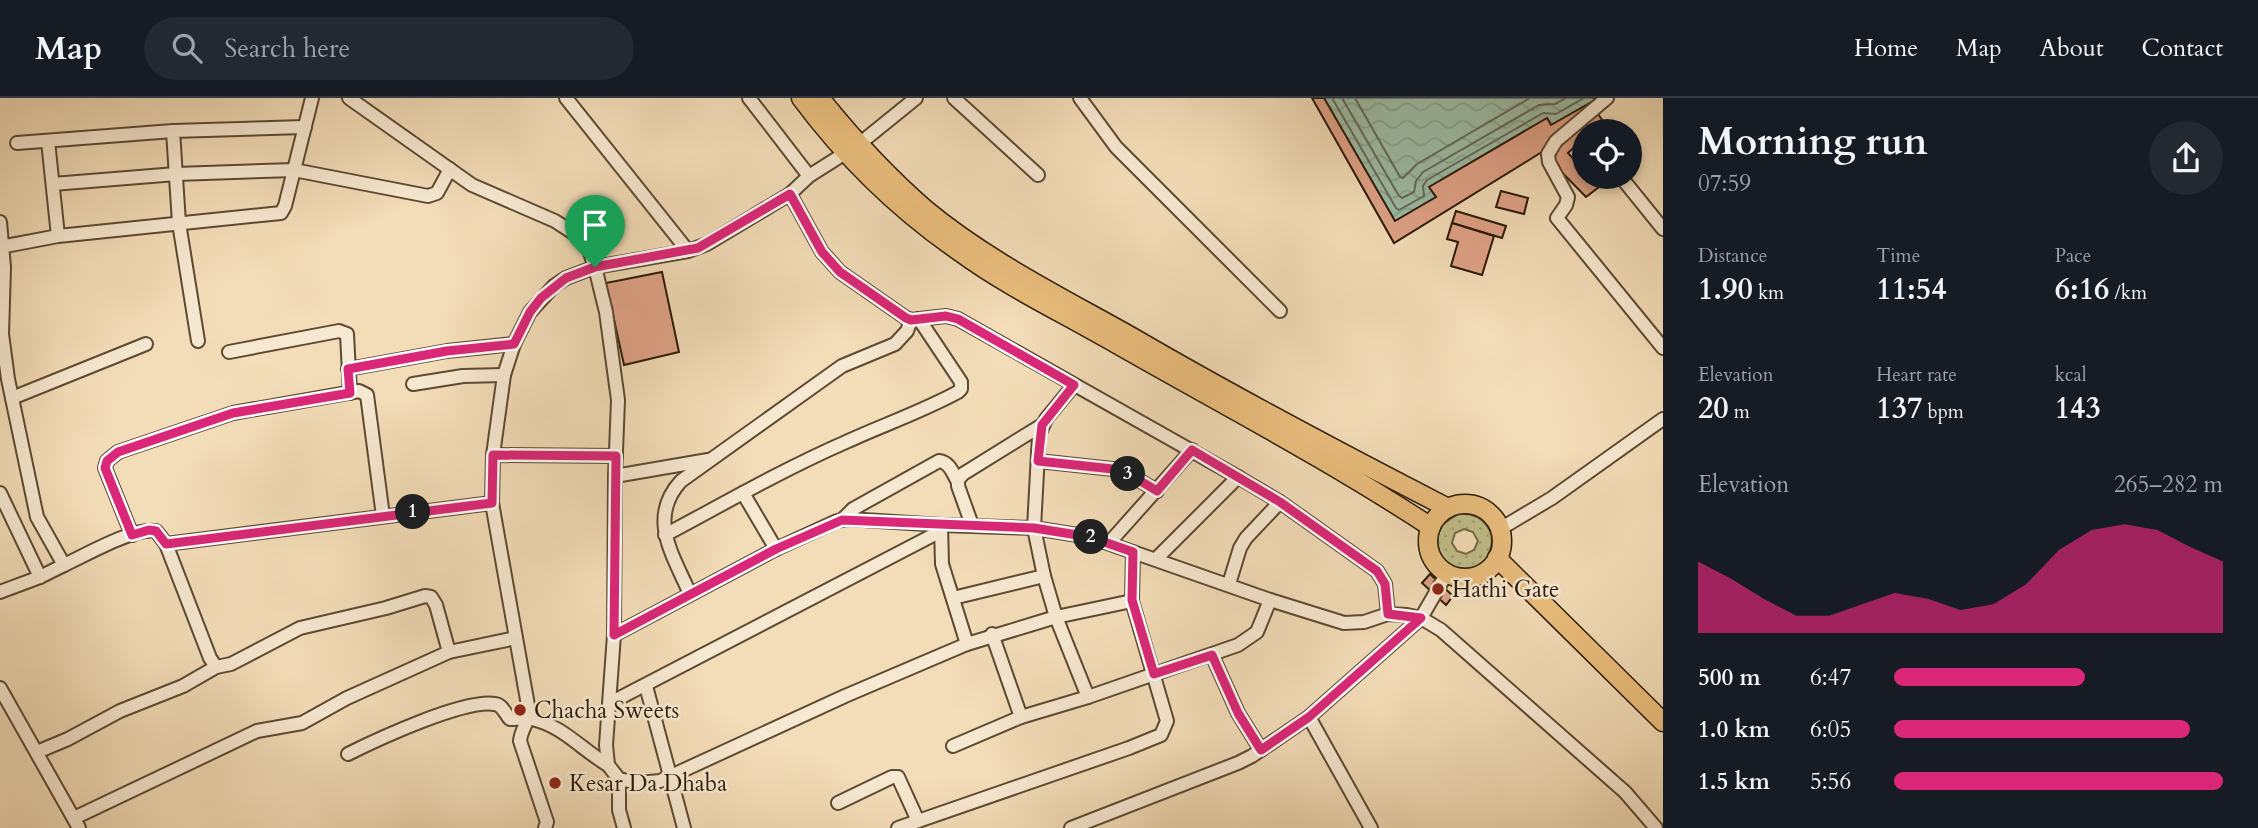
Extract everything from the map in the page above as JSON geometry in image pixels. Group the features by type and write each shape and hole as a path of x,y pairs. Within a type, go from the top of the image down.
{"highway":[{"path":"801,98 906,211 961,254 1171,376 1334,466 1431,527"},
{"path":"820,98 851,149 926,209 1014,268 1178,363 1448,508"},
{"path":"1460,504 1484,509 1494,518 1500,529 1502,539 1497,558 1491,566 1475,576 1466,578 1447,573 1432,558 1429,548 1431,527 1438,516 1448,508 1460,504"},
{"path":"1497,558 1663,722"}],"street":[{"path":"1,247 58,236 281,213 312,98"},
{"path":"349,98 485,192 555,221 583,242 595,267 617,380 614,635 606,746 608,765"},
{"path":"566,98 688,251"},
{"path":"749,98 809,177"},
{"path":"545,828 547,822 520,741 529,712 492,503 493,455 504,375 514,344 530,312 541,298 566,278 595,267 688,251 707,244 790,194 916,98"},
{"path":"954,98 1038,175"},
{"path":"1080,98 1116,147 1280,311"},
{"path":"1606,98 1556,141 1548,154 1549,162 1568,197 1557,218 1663,348"},
{"path":"17,143 173,131 305,127"},
{"path":"173,131 180,223 198,341"},
{"path":"48,141 58,236"},
{"path":"52,184 176,174 294,170 428,196 437,193 450,169"},
{"path":"1631,189 1663,229"},
{"path":"790,194 822,252 831,263 898,313 915,319 946,316 958,319 1280,502 1377,571 1385,584 1388,614"},
{"path":"0,222 2,334 12,398 37,517 64,565"},
{"path":"690,594 665,535 666,506 671,491 681,481 842,366 895,344 915,319"},
{"path":"665,535 809,459 929,408 958,392 961,382 915,319"},
{"path":"229,352 339,331 346,334 350,393"},
{"path":"12,398 146,344"},
{"path":"348,369 447,351 514,344"},
{"path":"413,384 463,376 504,375"},
{"path":"958,482 963,474 1042,425 1074,385"},
{"path":"132,535 105,468 107,461 118,452 233,413 359,391 367,395 383,516"},
{"path":"1500,529 1552,498 1663,419"},
{"path":"1042,425 1034,528 1056,617 1088,697"},
{"path":"1109,543 1192,450"},
{"path":"493,455 616,456"},
{"path":"615,476 712,459"},
{"path":"614,635 776,549 842,520 853,509 939,461 949,466 958,482 972,525"},
{"path":"1038,461 1113,469 1129,474 1157,491"},
{"path":"1156,559 1238,477"},
{"path":"0,493 40,577"},
{"path":"743,493 776,549"},
{"path":"1229,584 1240,548 1246,538 1280,502"},
{"path":"166,544 492,503"},
{"path":"842,520 941,528 972,525 1034,528 1090,537 1344,623 1364,622 1388,614 1421,618 1441,630 1625,792 1656,828"},
{"path":"610,703 941,528"},
{"path":"941,528 942,564 968,644"},
{"path":"0,592 132,535 149,530 156,531 166,544 209,658 216,667"},
{"path":"898,828 1129,748 1161,734 1167,721 1132,600 1133,552"},
{"path":"1071,828 1238,763 1261,750 1309,717 1421,618 1447,573"},
{"path":"953,598 1044,576"},
{"path":"37,752 120,711 183,686 216,667 231,664 300,628 425,596 431,597 436,606 449,652"},
{"path":"619,779 647,783 670,777 845,696 992,634 1132,600"},
{"path":"953,746 1021,717 1212,655 1252,637 1263,621 1270,600"},
{"path":"992,634 1021,717"},
{"path":"0,688 77,823 257,731 302,723 347,698 449,652 516,638"},
{"path":"1212,655 1238,713 1261,750"},
{"path":"646,686 684,828"},
{"path":"348,754 381,737 464,707 499,705 510,719 529,719 556,727 608,765 619,779 619,810 624,828"},
{"path":"1309,717 1371,828"},
{"path":"838,803 898,777 918,821"}],"shaded area":[{"path":"1458,514 1471,515 1481,520 1492,538 1486,559 1467,569 1446,561 1439,552 1438,540 1442,525","holes":["1464,529 1473,532 1478,541 1474,550 1466,554 1457,551 1452,543 1455,533"]}],"water":[{"path":"1324,98 1595,100 1551,125 1547,118 1430,187 1436,197 1395,221"}],"building":[{"path":"1312,98 1324,98 1395,221 1436,197 1429,187 1547,118 1551,125 1595,100 1594,98 1607,98 1610,104 1598,114 1602,119 1572,119 1572,149 1568,153 1572,157 1572,183 1542,152 1394,243"},
{"path":"1578,189 1596,189 1586,197"},
{"path":"1501,191 1528,198 1524,214 1496,207"},
{"path":"1456,211 1506,226 1502,238 1452,223"},
{"path":"1452,223 1494,236 1482,275 1451,266 1458,242 1447,239"},
{"path":"662,272 679,352 624,365 606,283"},
{"name":"Hathi Gate","path":"1430,574 1453,596 1446,605 1422,583"}],"place":[{"name":"Hathi Gate","path":"1438,589"},
{"name":"Chacha Sweets","path":"520,710"},
{"name":"Kesar Da Dhaba","path":"555,783"}],"route":[{"path":"790,194 822,252 831,263 898,313 911,320 946,316 958,319 1074,385 1042,425 1038,461 1113,469 1129,474 1157,491 1192,450 1280,502 1377,571 1385,584 1388,614 1421,618 1309,717 1261,750 1238,713 1212,655 1154,674 1132,600 1133,552 1090,537 1034,528 848,519 837,521 776,549 614,635 616,456 493,455 492,503 166,544 156,531 149,530 132,535 105,468 107,461 118,452 233,413 350,393 348,369 447,351 514,344 530,312 541,298 566,278 595,267 698,248 790,194"}]}
